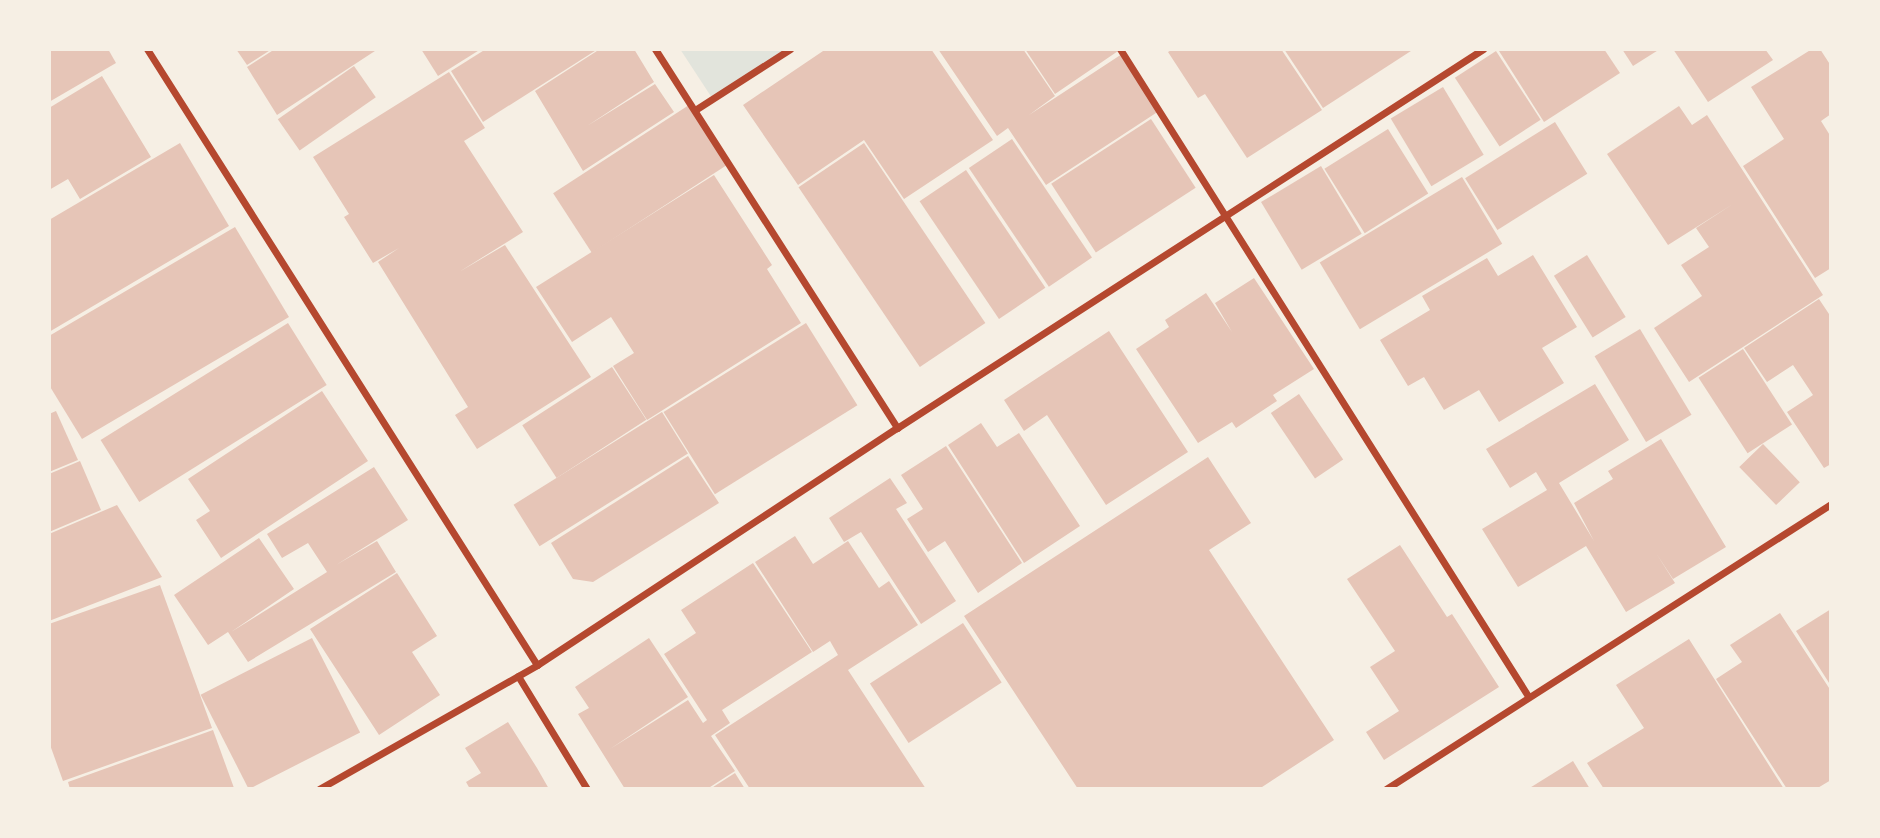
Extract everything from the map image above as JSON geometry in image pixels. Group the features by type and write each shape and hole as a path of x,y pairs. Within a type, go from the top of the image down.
{"street":[{"path":"147,49 537,665"},
{"path":"655,49 897,428"},
{"path":"695,110 790,49"},
{"path":"1121,49 1528,696"},
{"path":"319,789 537,665 897,428 1483,49"},
{"path":"1386,789 1831,504"},
{"path":"518,676 587,789"}],"shaded area":[{"path":"680,49 792,49 714,101"}],"building":[{"path":"49,49 108,49 116,63 49,102"},
{"path":"236,49 272,49 247,65"},
{"path":"275,49 378,49 277,115 247,67"},
{"path":"421,49 481,49 438,76"},
{"path":"486,49 598,49 483,122 451,71"},
{"path":"600,49 634,49 654,82 587,126 655,84 674,112 583,171 535,91"},
{"path":"826,49 931,49 993,140 904,199 864,140 798,185 743,105"},
{"path":"938,49 1023,49 1055,96 1029,115 1122,54 1159,111 1046,185 1008,128 997,136"},
{"path":"1025,49 1121,49 1055,94"},
{"path":"1173,49 1281,49 1322,110 1247,158 1205,94 1198,98 1168,52"},
{"path":"1284,49 1414,49 1323,108"},
{"path":"1604,49 1620,73 1544,122 1499,51"},
{"path":"1622,49 1660,49 1633,66"},
{"path":"1673,49 1765,49 1773,60 1708,102"},
{"path":"1812,49 1820,49 1831,66 1831,114 1821,121 1831,137 1831,268 1815,278 1743,166 1784,139 1751,87"},
{"path":"1496,51 1541,120 1500,146 1455,78"},
{"path":"354,66 376,97 300,150 278,119"},
{"path":"449,72 485,128 464,141 523,232 459,272 505,245 591,377 477,449 455,415 468,407 378,262 399,248 373,263 344,217 349,214 313,157"},
{"path":"102,76 151,157 80,199 68,179 49,190 49,108"},
{"path":"1443,87 1484,155 1431,186 1391,118"},
{"path":"689,105 728,165 592,253 553,193"},
{"path":"1679,106 1692,125 1707,115 1823,295 1689,382 1654,328 1702,296 1681,265 1709,247 1696,228 1733,204 1668,245 1607,154"},
{"path":"1151,119 1196,188 1096,253 1051,184"},
{"path":"1555,122 1587,174 1497,230 1465,178"},
{"path":"1388,129 1428,193 1365,233 1324,169"},
{"path":"1012,139 1092,258 1049,287 969,168"},
{"path":"180,143 229,226 49,332 49,220"},
{"path":"864,143 985,323 920,367 799,187"},
{"path":"1321,166 1362,234 1302,270 1261,202"},
{"path":"966,170 1045,288 999,319 920,201"},
{"path":"714,175 772,265 767,269 801,323 647,420 613,366 634,353 611,317 572,342 536,287"},
{"path":"1462,177 1502,244 1360,329 1320,262"},
{"path":"235,227 289,317 82,439 49,385 49,336"},
{"path":"1533,255 1577,327 1542,348 1564,383 1499,422 1479,390 1444,410 1424,377 1408,386 1380,340 1430,310 1422,296 1487,258 1498,276"},
{"path":"1587,255 1626,317 1593,338 1554,276"},
{"path":"1254,278 1314,369 1273,395 1277,401 1236,428 1232,422 1198,443 1136,349 1169,327 1165,320 1206,293 1232,332 1215,303"},
{"path":"1819,299 1831,317 1831,464 1824,468 1787,412 1813,395 1793,365 1767,382 1744,348"},
{"path":"288,323 327,385 139,502 101,440"},
{"path":"806,323 857,405 715,494 664,412"},
{"path":"1640,329 1692,415 1646,442 1595,356"},
{"path":"1109,331 1188,452 1106,505 1047,415 1024,431 1004,400"},
{"path":"1743,349 1792,424 1748,453 1699,378"},
{"path":"612,367 646,420 557,478 522,425"},
{"path":"1595,384 1629,440 1559,483 1594,541 1574,503 1613,479 1608,471 1661,439 1726,547 1673,579 1656,553 1675,583 1626,612 1586,546 1518,587 1482,529 1547,490 1536,472 1510,488 1486,449"},
{"path":"322,391 368,461 221,558 196,520 210,511 188,479"},
{"path":"1299,394 1343,459 1315,479 1271,413"},
{"path":"56,411 78,460 49,472 49,414"},
{"path":"662,412 688,454 540,546 514,505"},
{"path":"981,423 997,447 1019,433 1080,526 1024,563 948,445"},
{"path":"1763,444 1800,482 1776,505 1739,467"},
{"path":"946,446 1022,563 978,593 945,541 928,552 907,519 923,509 901,475"},
{"path":"688,456 719,503 593,582 573,579 551,543"},
{"path":"1208,457 1251,523 1209,550 1334,740 1259,789 1078,789 964,616"},
{"path":"80,461 101,510 49,532 49,474"},
{"path":"374,467 408,520 336,565 377,541 396,572 248,662 228,632 208,645 174,595 259,538 294,589 231,632 327,572 308,543 282,558 267,534"},
{"path":"890,478 907,503 896,509 956,601 921,624 861,532 844,542 829,518"},
{"path":"117,505 162,577 49,621 49,534"},
{"path":"795,536 813,564 848,541 879,588 889,581 918,625 848,670 926,789 750,789 715,735 838,655 830,641 813,652 755,562"},
{"path":"1400,545 1447,617 1452,614 1499,687 1384,760 1366,732 1399,711 1370,667 1395,651 1347,579"},
{"path":"753,563 812,652 722,710 730,723 711,736 735,771 707,789 625,789 578,714 589,708 575,687 649,638 688,697 610,749 688,700 703,723 707,720 664,654 696,633 681,610"},
{"path":"397,573 437,636 412,652 440,695 379,735 310,629"},
{"path":"160,585 212,728 63,781 49,742 49,624"},
{"path":"1831,609 1831,686 1796,631"},
{"path":"1780,613 1831,691 1831,780 1816,789 1787,789 1716,679 1742,662 1730,645"},
{"path":"963,623 1002,683 909,743 870,683"},
{"path":"312,638 360,732 249,789 201,695"},
{"path":"1689,639 1784,789 1604,789 1587,763 1644,728 1616,685"},
{"path":"508,722 549,789 470,789 466,782 481,773 465,748"},
{"path":"213,730 234,788 70,789 68,782"},
{"path":"1573,761 1590,789 1528,789"},
{"path":"735,773 745,789 710,789"}]}
